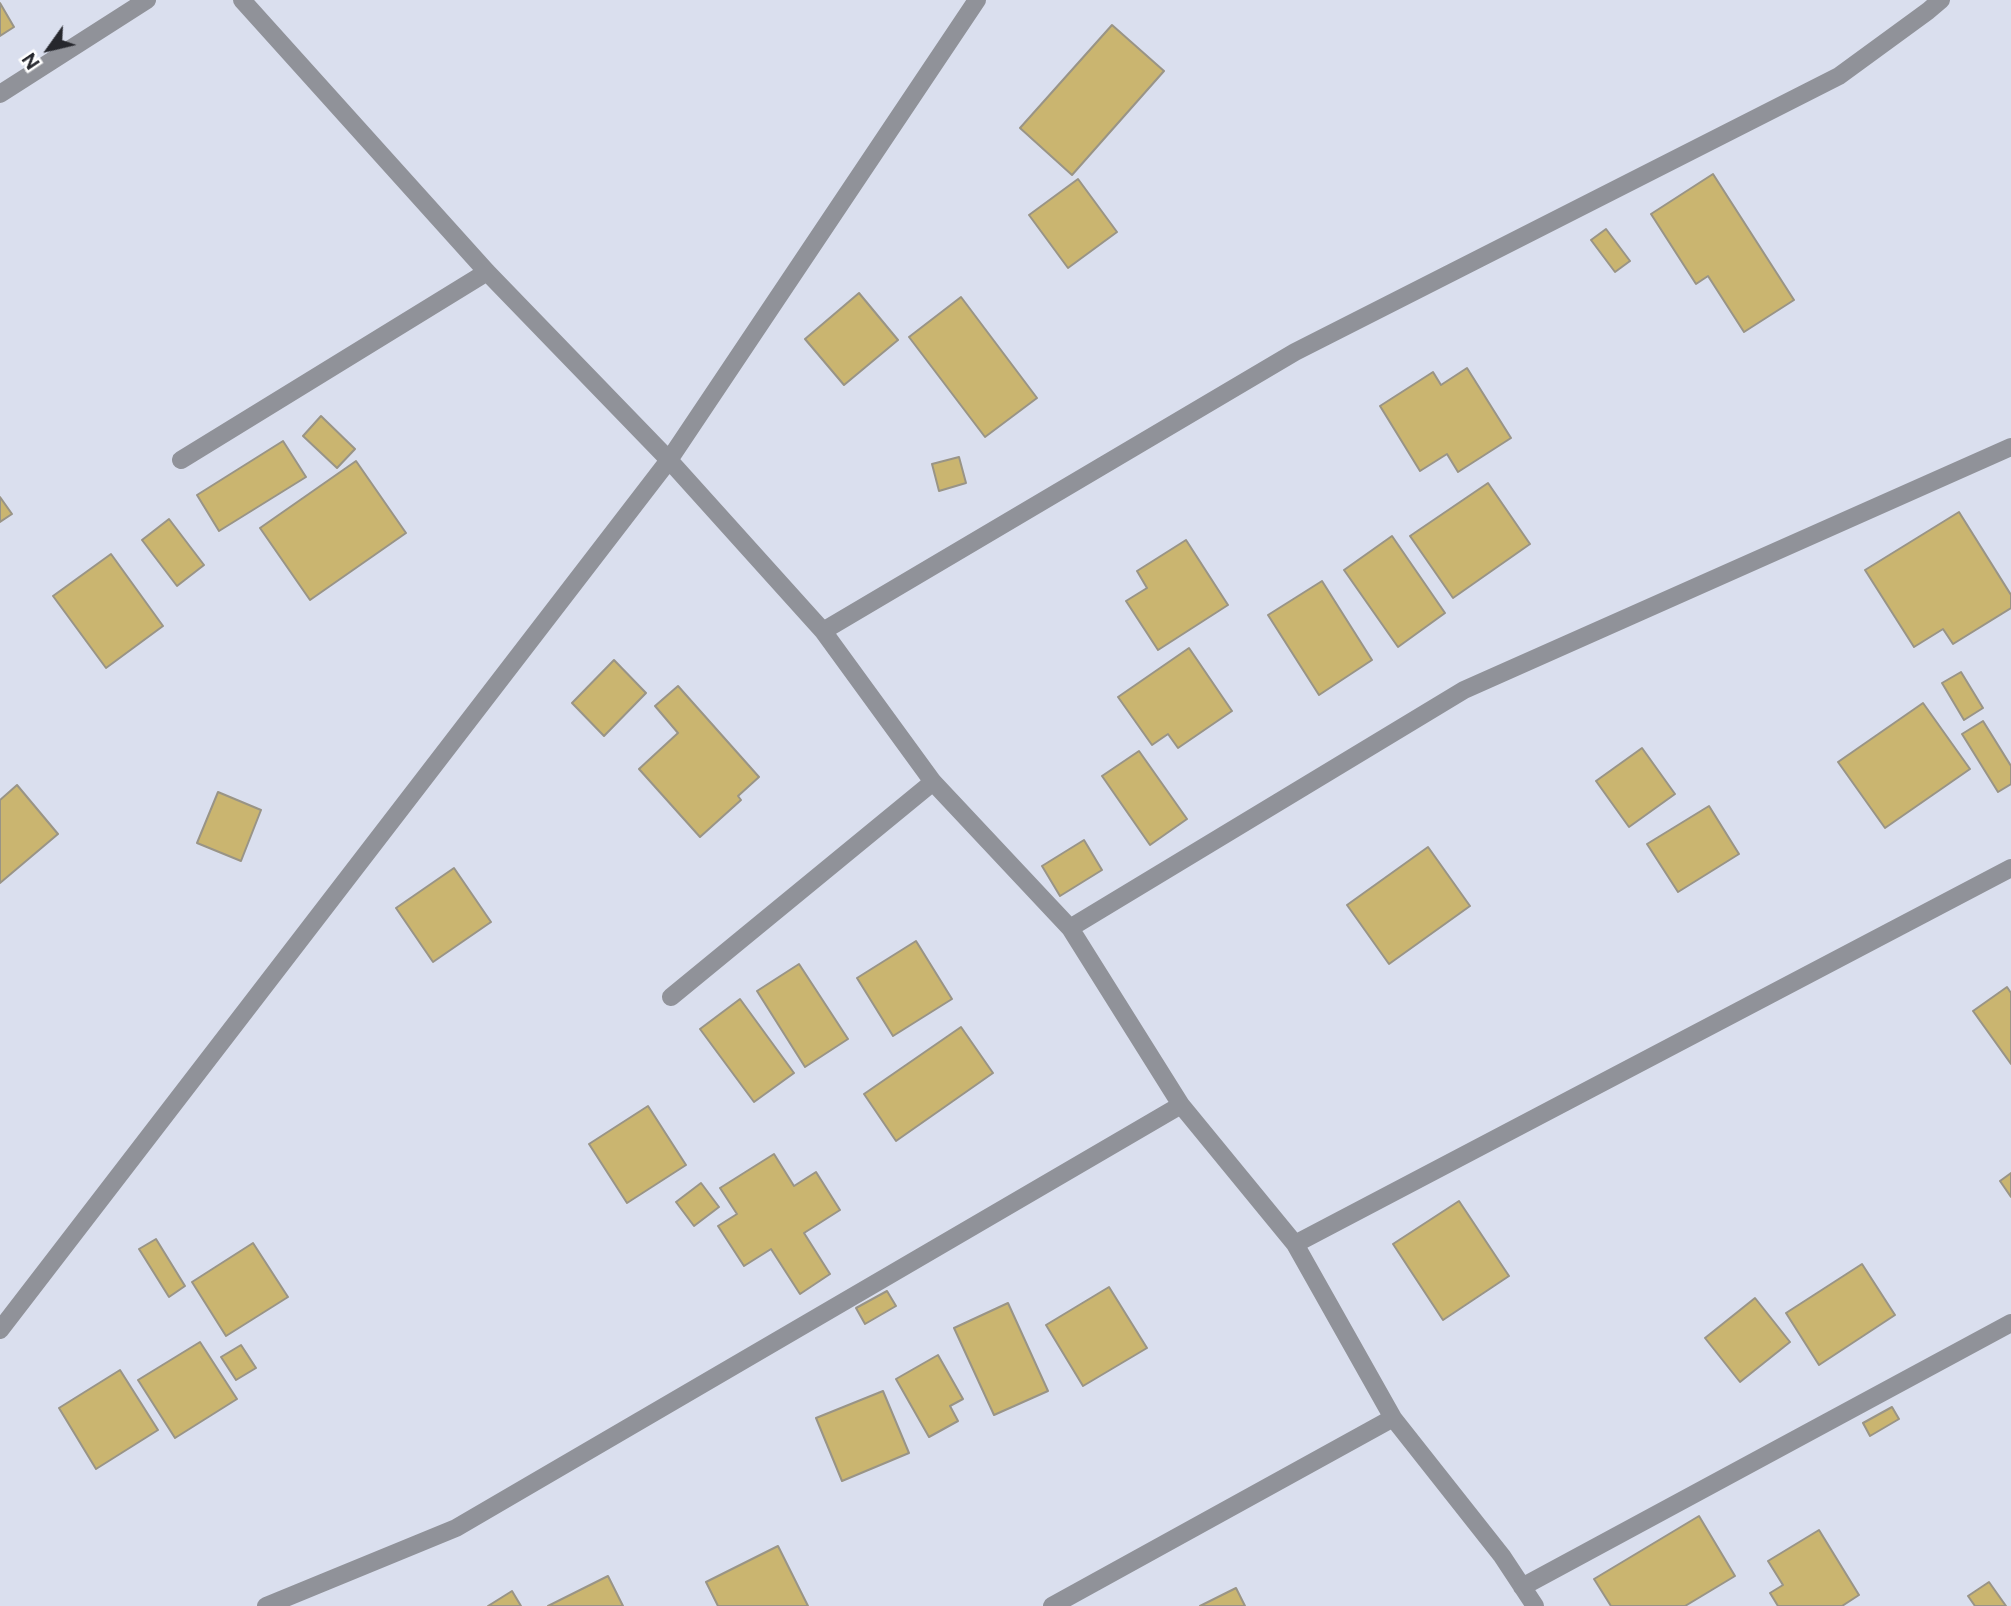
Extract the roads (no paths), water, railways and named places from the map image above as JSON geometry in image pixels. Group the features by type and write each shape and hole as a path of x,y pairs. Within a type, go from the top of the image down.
{"street":[{"path":"0,94 148,0"},
{"path":"242,0 487,272 669,460 823,631 933,782 1070,928 1181,1105 1295,1244 1392,1418 1502,1556 1535,1606"},
{"path":"0,1330 669,460 977,0"},
{"path":"823,631 1295,352 1839,76 1941,0"},
{"path":"181,460 487,272"},
{"path":"1070,928 1464,690 2011,447"},
{"path":"671,997 933,782"},
{"path":"1295,1244 2011,868"},
{"path":"266,1606 456,1528 1181,1105"},
{"path":"1522,1587 2011,1323"},
{"path":"1052,1606 1392,1418"}]}
